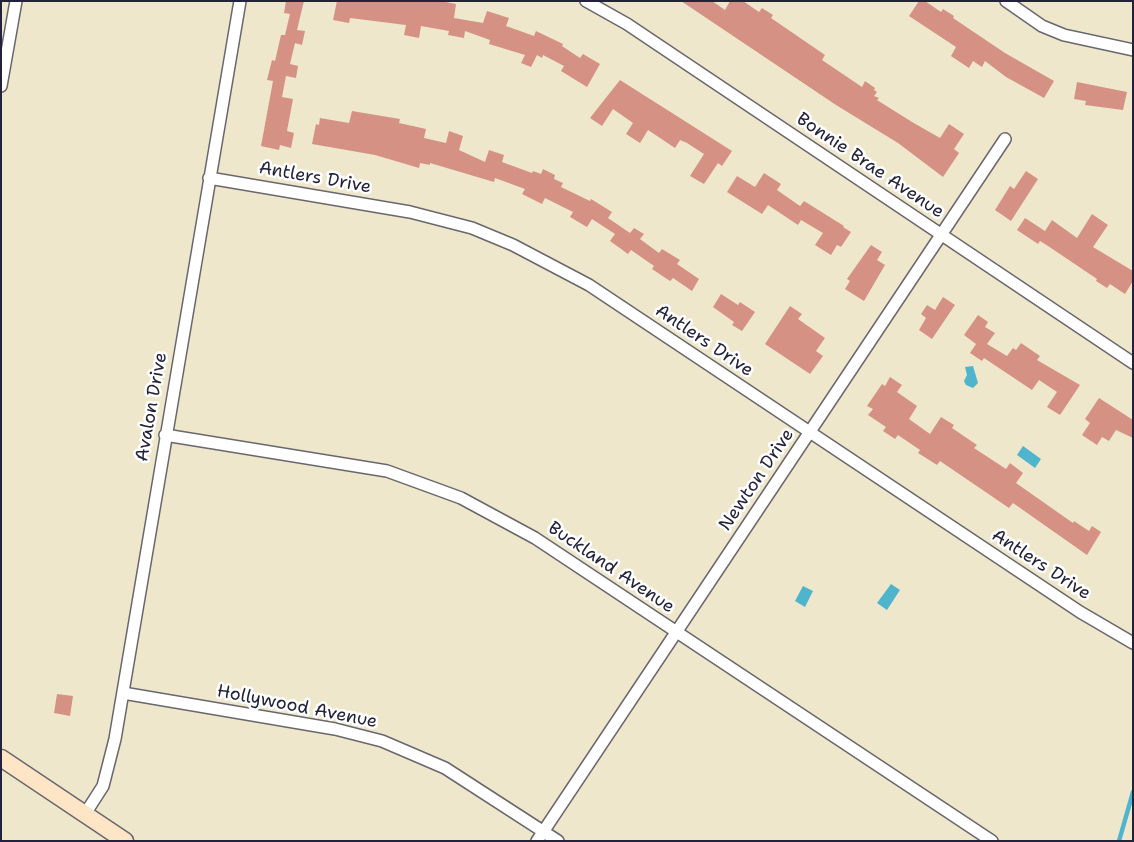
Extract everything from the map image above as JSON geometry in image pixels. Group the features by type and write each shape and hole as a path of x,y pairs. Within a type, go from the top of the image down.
{"main road":[{"path":"1,758 125,841"}],"street":[{"path":"1,86 16,1"},
{"name":"Avalon Drive","path":"85,814 103,786 123,693 165,435 240,1"},
{"name":"Bonnie Brae Avenue","path":"586,1 627,24 1133,363"},
{"path":"1006,1 1042,26 1058,33 1133,50"},
{"name":"Newton Drive","path":"541,836 943,235 1005,139"},
{"name":"Antlers Drive","path":"209,178 410,212 446,220 492,235 589,285 1080,612 1133,643"},
{"name":"Buckland Avenue","path":"165,435 387,471 435,487 509,522 992,841"},
{"name":"Hollywood Avenue","path":"123,693 302,722 382,741 445,768 541,836 558,841"}],"water":[{"path":"973,366 978,383 973,388 966,385 964,381 967,375 965,367"},
{"path":"1023,446 1041,459 1035,468 1017,455"},
{"path":"891,584 900,590 887,610 877,603"},
{"path":"803,586 813,591 805,607 795,601"}],"building":[{"path":"286,1 304,1 297,30 305,31 302,45 295,43 290,64 298,66 296,78 286,76 282,97 293,99 287,131 294,133 291,148 280,145 279,150 261,146 273,81 267,80 272,60 275,61 281,35 285,35 290,14 284,13"},
{"path":"337,1 441,1 456,4 454,18 483,23 487,11 509,18 506,26 534,36 536,31 563,44 562,46 580,58 583,54 600,64 587,87 561,71 564,66 543,55 542,58 537,55 531,67 521,63 525,55 489,44 490,40 465,31 464,38 448,35 449,31 421,26 419,38 404,35 406,25 350,18 349,23 333,20"},
{"path":"681,1 712,1 725,10 730,1 743,1 759,12 762,8 773,15 771,18 825,55 822,60 862,87 865,81 875,88 874,90 877,92 874,96 879,98 877,100 912,122 940,138 949,124 964,134 954,149 959,153 943,177 898,143 836,105"},
{"path":"919,1 925,1 941,12 943,9 954,16 953,18 1005,53 1054,81 1044,98 1006,77 985,61 982,67 973,61 969,68 951,56 956,47 909,16"},
{"path":"620,80 732,151 722,166 718,163 704,184 690,176 704,154 687,143 680,140 675,148 648,130 640,143 626,134 633,123 613,109 602,126 590,118"},
{"path":"1077,82 1127,92 1123,110 1085,105 1086,101 1074,99"},
{"path":"352,111 400,119 399,123 426,129 424,138 446,143 449,131 463,136 459,150 485,162 489,150 504,155 502,162 532,173 533,171 541,174 543,169 555,175 554,179 563,183 561,187 590,201 591,199 612,212 608,218 630,233 634,228 644,234 640,239 659,253 662,249 680,260 677,264 699,279 692,291 673,278 670,281 652,269 654,266 631,250 628,254 610,241 615,234 592,219 587,227 570,217 573,212 545,198 542,204 522,194 525,189 495,178 494,182 430,163 430,165 420,163 419,168 375,155 312,144 316,124 319,125 320,118 349,123"},
{"path":"1026,171 1038,179 1011,221 995,210 1010,186 1014,189"},
{"path":"764,173 781,184 777,190 800,206 804,201 851,232 841,247 837,245 831,255 815,245 823,233 801,220 798,225 768,205 762,214 727,192 737,176 755,187"},
{"path":"1092,214 1108,225 1093,247 1133,271 1133,281 1125,294 1110,284 1107,288 1096,281 1097,279 1048,246 1040,241 1038,244 1017,230 1025,218 1045,231 1052,220 1077,238"},
{"path":"871,245 882,252 877,260 885,265 864,301 845,289 850,281 847,279"},
{"path":"721,294 738,305 740,302 755,312 742,331 732,325 734,322 713,307"},
{"path":"943,297 955,305 932,339 919,330 926,318 921,314 927,305 935,310"},
{"path":"790,306 802,314 798,319 825,338 816,351 823,356 810,374 765,344"},
{"path":"978,315 988,322 985,327 995,333 987,344 1007,356 1013,348 1016,350 1021,343 1040,356 1037,360 1080,385 1060,415 1047,407 1057,392 1039,380 1032,390 984,358 982,361 970,353 976,344 964,335"},
{"path":"890,377 902,385 897,392 917,406 909,419 930,434 941,417 954,425 952,428 977,445 974,448 1006,469 1010,463 1023,473 1016,483 1073,523 1074,521 1089,531 1092,526 1101,532 1087,555 1013,503 1009,508 940,461 937,465 918,453 920,450 898,435 895,439 883,431 886,427 868,415 873,409 867,406 882,384 885,386"},
{"path":"1099,398 1133,420 1133,438 1116,430 1109,441 1102,437 1097,445 1082,435 1090,423 1085,419"},
{"path":"57,694 73,696 70,716 54,713"}],"waterway":[{"path":"1119,841 1133,792"}]}
